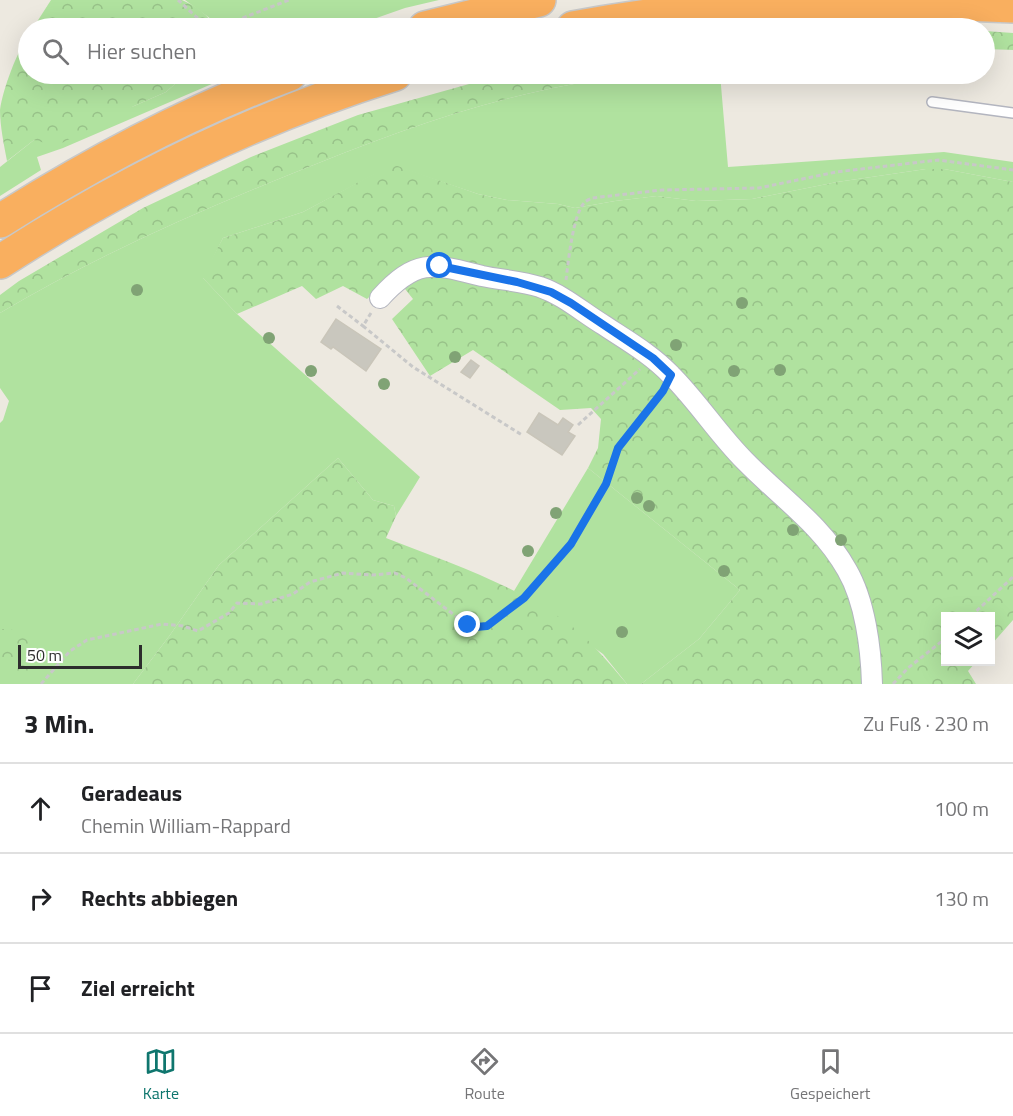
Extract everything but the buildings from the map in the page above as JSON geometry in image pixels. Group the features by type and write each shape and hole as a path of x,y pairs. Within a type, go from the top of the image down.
{"highway":[{"path":"466,18 539,0"},
{"path":"630,18 708,9 808,2 909,2 1013,6"},
{"path":"0,221 68,180 149,136 265,84"},
{"path":"0,262 86,209 205,147 288,112 367,84"}],"street":[{"path":"380,298 393,284 407,274 421,268 440,266 538,287 563,298 653,358 671,375 746,462 814,525 838,555 852,579 865,624 870,648 872,684"}],"lane":[{"path":"932,102 1013,113"}],"path":[{"path":"178,0 199,18"},
{"path":"243,18 289,0"},
{"path":"563,298 570,249 579,211 583,203 592,198 662,190 759,188 836,172 938,160 1013,170"},
{"path":"363,326 380,298"},
{"path":"338,306 413,367 522,435"},
{"path":"579,425 653,358"},
{"path":"41,684 70,651 87,640 162,624 183,626 198,631 229,613 237,603 261,604 293,594 310,582 343,573 372,575 394,573 406,578 462,621 476,627 487,626 524,598 571,544 606,484 618,448 663,391 671,375"},
{"path":"975,612 1013,577"},
{"path":"893,684 908,668 941,642"}],"green space":[{"path":"51,0 182,0 202,11 208,18 39,18"},
{"path":"185,0 439,0 376,18 210,18"},
{"path":"995,32 1013,33 1013,50 995,49"},
{"path":"18,54 18,84 175,84 166,92 56,146 34,140 7,161 0,110"},
{"path":"175,84 212,84 37,157 41,170 0,196 0,167 34,140 134,106 166,92"},
{"path":"469,84 574,84 482,106 427,123 291,174 143,238 70,274 0,313 0,295 19,281 143,208 251,157 358,115"},
{"path":"574,84 721,84 728,167 944,152 1013,162 1013,182 944,169 926,169 837,182 752,199 696,201 657,196 575,208 478,194 392,165 303,212 223,238 203,278 237,314 420,477 396,516 394,506 373,500 338,458 219,565 133,684 0,684 0,423 9,401 0,388 0,313 70,274 143,238 291,174 399,132 539,91"},
{"path":"392,164 478,194 575,208 657,196 696,201 752,199 837,182 926,169 944,169 1013,182 1013,620 995,640 995,612 941,612 941,666 972,666 968,671 976,684 641,684 699,639 740,590 588,468 598,448 601,419 591,408 560,410 473,350 430,376 392,319 413,299 394,275 367,299 343,286 316,299 302,286 237,314 202,277 223,238 303,212"},
{"path":"338,458 373,500 394,506 396,516 386,538 478,574 523,595 565,621 582,635 627,684 133,684 219,565"},
{"path":"588,468 740,590 699,639 641,684 627,684 603,654 514,591"},
{"path":"0,629 20,632 36,645 28,675 21,679 12,680 0,672"}],"route":[{"path":"440,266 454,267 551,292 653,358 671,375 663,391 618,448 606,484 571,544 524,598 487,626 468,625"}]}
